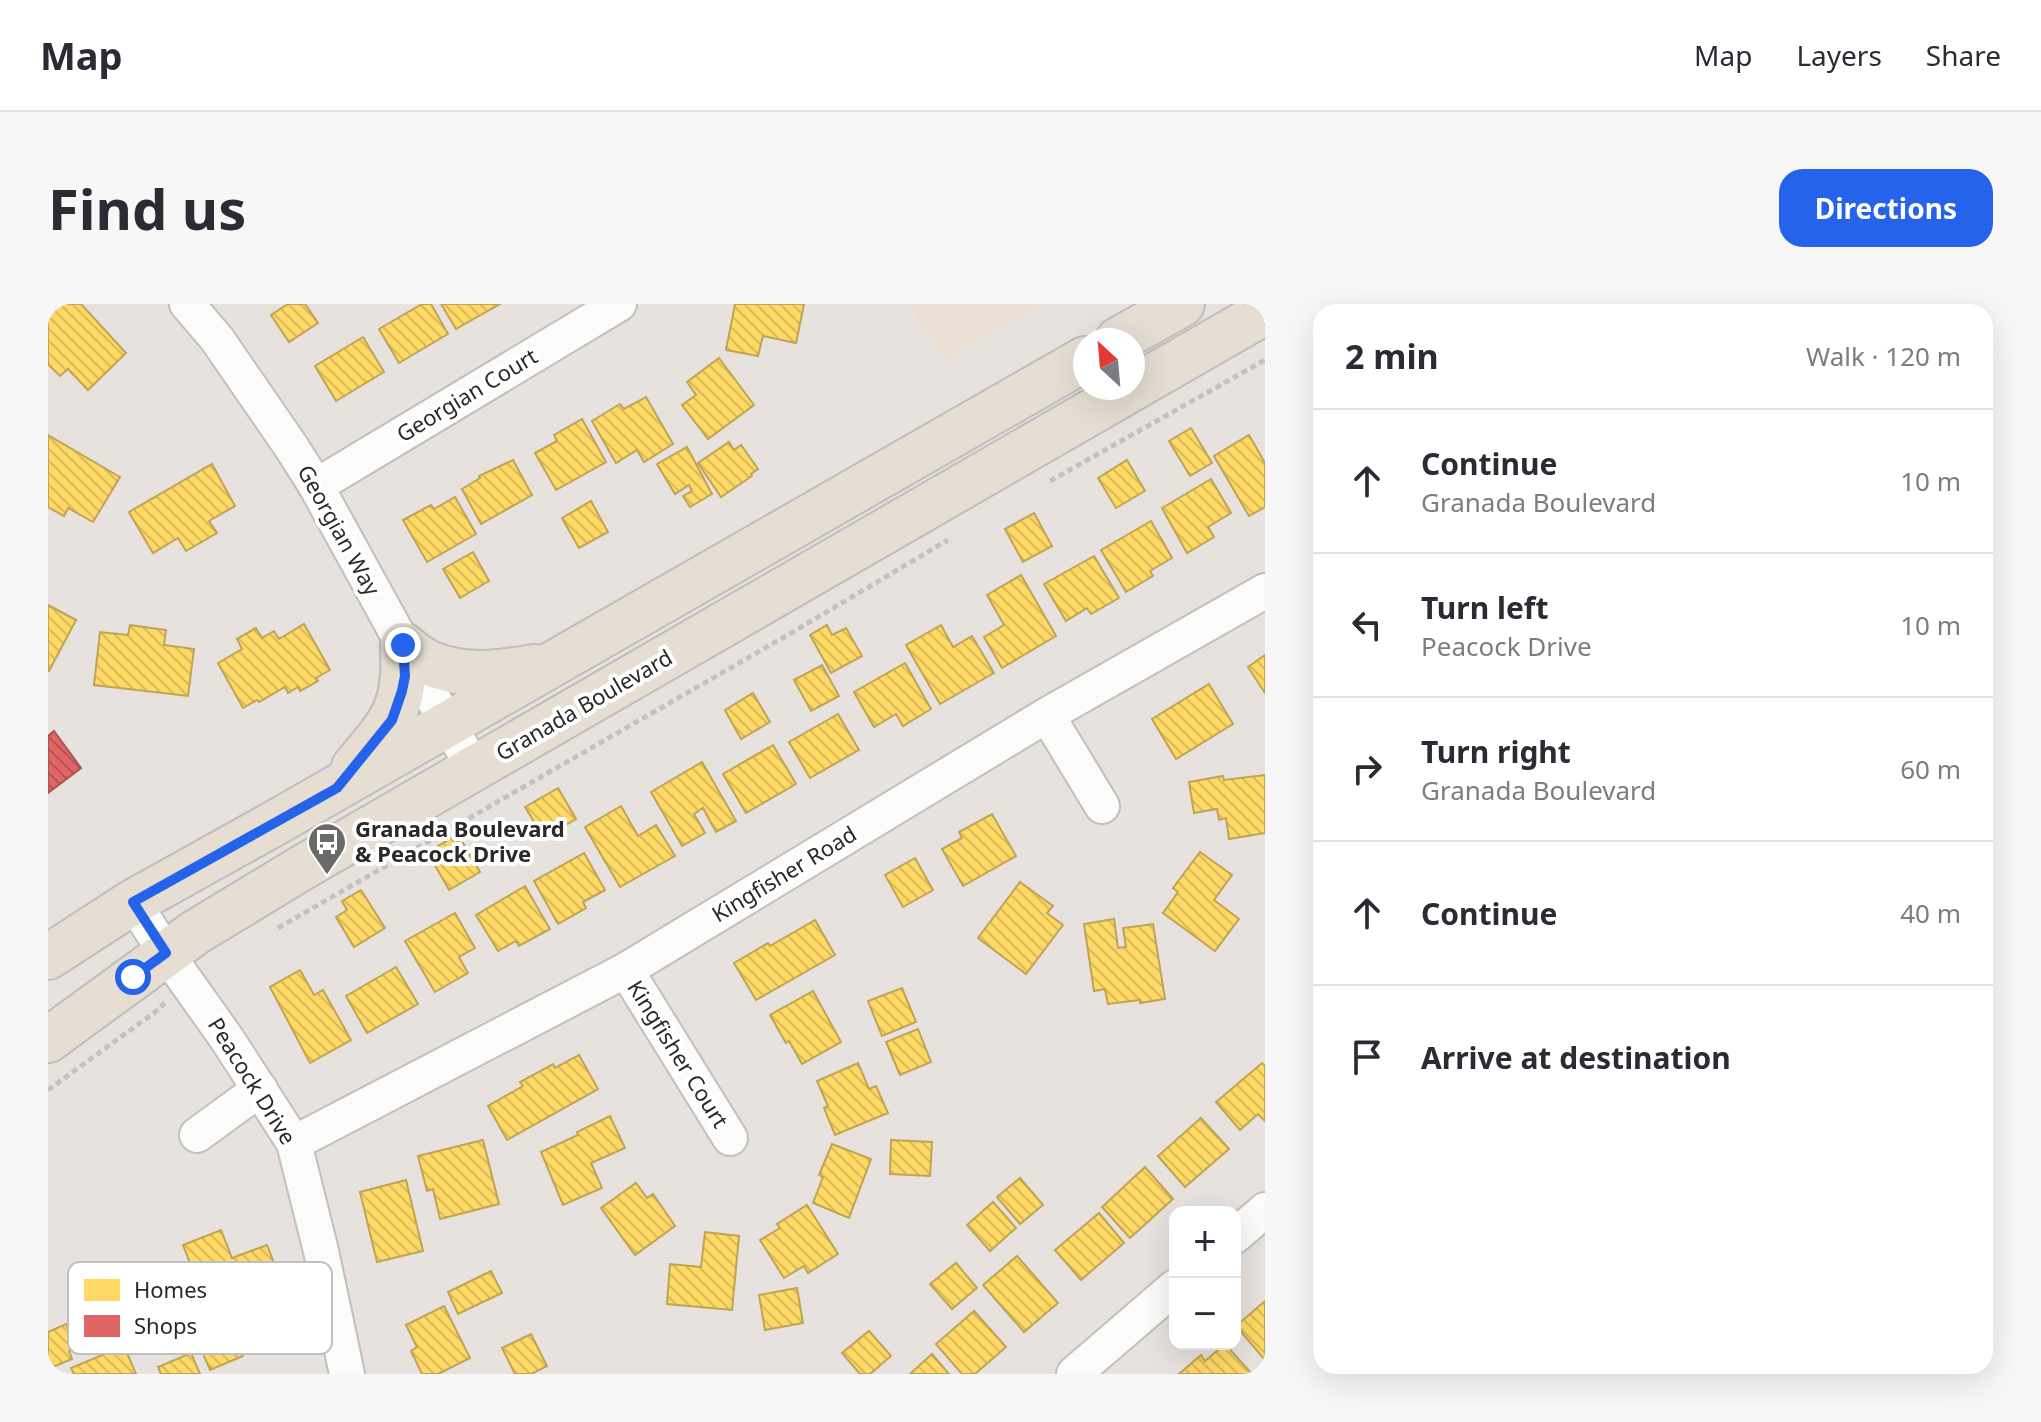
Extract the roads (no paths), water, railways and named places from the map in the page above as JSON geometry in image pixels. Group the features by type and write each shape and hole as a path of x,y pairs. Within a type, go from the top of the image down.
{"main road":[{"path":"1139,328 1182,304"},
{"name":"Granada Boulevard","path":"1145,381 1265,312"},
{"path":"48,957 133,902 1073,366"},
{"name":"Granada Boulevard","path":"48,1040 196,932 281,880 1112,400"},
{"path":"403,645 431,664 475,674 553,664"},
{"path":"337,788 392,720 405,676 403,645"}],"street":[{"name":"Georgian Way","path":"187,304 217,339 316,486 474,768"},
{"name":"Georgian Court","path":"316,486 619,304"},
{"name":"Kingfisher Road","path":"294,1143 626,970 1047,715 1265,591"},
{"path":"1047,715 1102,806"},
{"name":"Peacock Drive","path":"133,902 294,1143 323,1262"},
{"name":"Kingfisher Court","path":"626,970 730,1138"},
{"path":"197,1135 260,1089"},
{"path":"1241,1231 1265,1210"},
{"path":"1074,1374 1169,1292"},
{"name":"Peacock Drive","path":"332,1303 347,1374"}],"place":[{"name":"Granada Boulevard & Peacock Drive","path":"327,876"}]}
